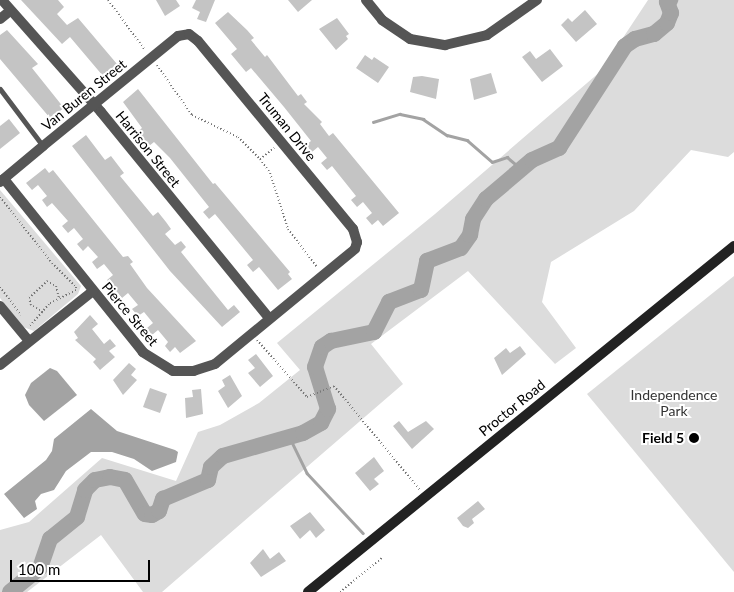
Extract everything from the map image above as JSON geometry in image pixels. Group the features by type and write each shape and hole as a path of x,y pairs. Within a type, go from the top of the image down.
{"street":[{"name":"Harrison Street","path":"2,0 10,12 94,105 269,318"},
{"path":"366,0 382,20 410,39 445,45 487,34 537,0"},
{"path":"0,20 10,12"},
{"name":"Van Buren Street","path":"2,181 178,36 189,34"},
{"name":"Truman Drive","path":"189,34 347,222 357,242"},
{"name":"Pierce Street","path":"2,181 147,356 173,371 194,371 207,367 252,334 354,249 357,242"},
{"name":"Proctor Road","path":"308,592 425,495 734,246"},
{"path":"0,365 93,291"},
{"path":"0,306 28,341"}],"lane":[{"path":"0,89 43,146"}],"path":[{"path":"108,0 192,115 238,137 260,158 270,172 288,229 324,274"},
{"path":"260,158 276,146"},
{"path":"0,197 52,263 76,287 76,290 59,298 29,326 0,287"},
{"path":"42,312 31,305 29,298 47,281 56,286 59,298"},
{"path":"252,334 308,397 334,386 425,495"},
{"path":"340,592 383,557"}],"green space":[{"path":"648,0 734,0 734,152 728,157 691,150 634,211 551,262 542,302 576,348 555,364 468,271 371,344 403,384 162,592 143,592 101,535 27,592 0,592 0,530 29,522 102,458 176,481 198,432 220,425 259,403 300,370 277,343 435,214 601,71"},
{"path":"0,190 81,286 78,294 34,331 23,327 0,298"},
{"name":"Independence Park","path":"734,276 734,572 587,394"}],"shaded area":[{"path":"50,368 57,371 77,395 44,421 29,405 25,395 31,383"},
{"path":"91,409 117,431 175,450 178,452 176,462 152,471 134,459 112,452 91,452 66,471 54,490 41,494 35,501 37,509 24,518 4,494 46,460 52,451 54,439"}],"building":[{"path":"21,0 58,0 64,7 57,14 67,25 78,18 117,64 103,76 70,37 62,44"},
{"path":"156,0 176,0 180,6 165,16"},
{"path":"196,0 215,0 206,22 197,19 200,12 192,8"},
{"path":"288,0 312,0 298,12"},
{"path":"585,10 597,24 576,42 561,25 568,18 572,22"},
{"path":"228,12 254,38 251,40 265,57 267,55 298,96 301,94 307,102 304,104 322,122 320,124 329,136 333,133 399,213 383,226 378,220 372,225 366,218 372,213 363,202 357,207 351,200 356,196 332,166 327,170 321,163 327,158 318,147 312,152 306,145 311,141 284,107 251,68 246,72 231,54 237,49 215,23"},
{"path":"337,18 349,34 346,36 348,39 336,50 319,29"},
{"path":"7,30 38,64 32,68 64,108 50,118 0,59 0,35"},
{"path":"550,49 563,66 542,82 522,57 530,51 536,59"},
{"path":"365,55 372,60 374,57 389,67 378,83 356,68"},
{"path":"491,73 497,93 474,100 470,79"},
{"path":"422,76 439,79 436,99 410,92 413,77"},
{"path":"138,89 213,184 215,183 290,272 288,274 292,279 278,290 259,267 253,272 247,265 253,260 215,214 209,219 203,212 209,207 170,158 154,142 149,146 137,132 142,128 123,102"},
{"path":"9,119 20,133 0,149 0,126"},
{"path":"86,135 105,160 111,156 124,173 120,176 153,216 158,212 171,229 165,234 175,245 181,241 186,247 181,252 228,310 234,305 240,312 222,327 170,271 72,146"},
{"path":"45,168 49,173 53,170 123,257 128,256 133,262 130,264 147,288 196,341 180,353 175,347 170,352 165,346 168,342 158,330 152,335 147,328 153,323 144,312 138,316 132,309 138,305 128,293 122,298 107,280 113,275 104,264 97,269 92,262 98,257 88,246 83,251 77,244 83,239 74,228 68,233 62,226 68,221 52,203 47,207 42,200 47,196 38,185 32,190 26,183"},
{"path":"90,315 98,324 92,329 104,344 110,339 116,346 109,351 115,357 100,370 93,362 96,359 75,340 78,338 74,332"},
{"path":"520,346 526,354 502,375 494,358 506,348 510,353"},
{"path":"256,354 273,376 260,387 248,373 255,368 248,360"},
{"path":"129,363 136,369 131,375 137,380 123,395 113,380"},
{"path":"230,375 242,396 228,408 218,391 225,386 222,380"},
{"path":"150,388 167,394 160,413 143,407"},
{"path":"201,389 203,414 186,418 185,398 193,397 192,390"},
{"path":"399,421 408,432 426,421 434,429 412,449 393,426"},
{"path":"374,457 384,471 374,479 379,484 370,491 355,473"},
{"path":"478,501 485,509 472,519 474,523 468,528 463,526 457,518"},
{"path":"310,512 325,530 316,538 310,530 300,539 290,526"},
{"path":"263,549 270,559 279,552 286,561 261,577 250,563"}],"waterway":[{"path":"10,592 40,568 50,539 77,517 85,490 95,480 110,477 125,480 145,514 152,515 159,511 163,499 208,480 211,467 223,456 303,433 321,423 328,409 315,367 322,347 331,341 374,332 389,302 421,290 427,261 461,248 470,235 473,219 486,199 532,160 559,148 625,46 635,39 654,34 667,23 671,13 667,2 670,0"},
{"path":"373,122 400,114 423,119 447,135 467,140 492,162 507,157 520,168"},
{"path":"290,438 307,473 363,533"}],"place":[{"name":"Field 5","path":"694,438"}]}
